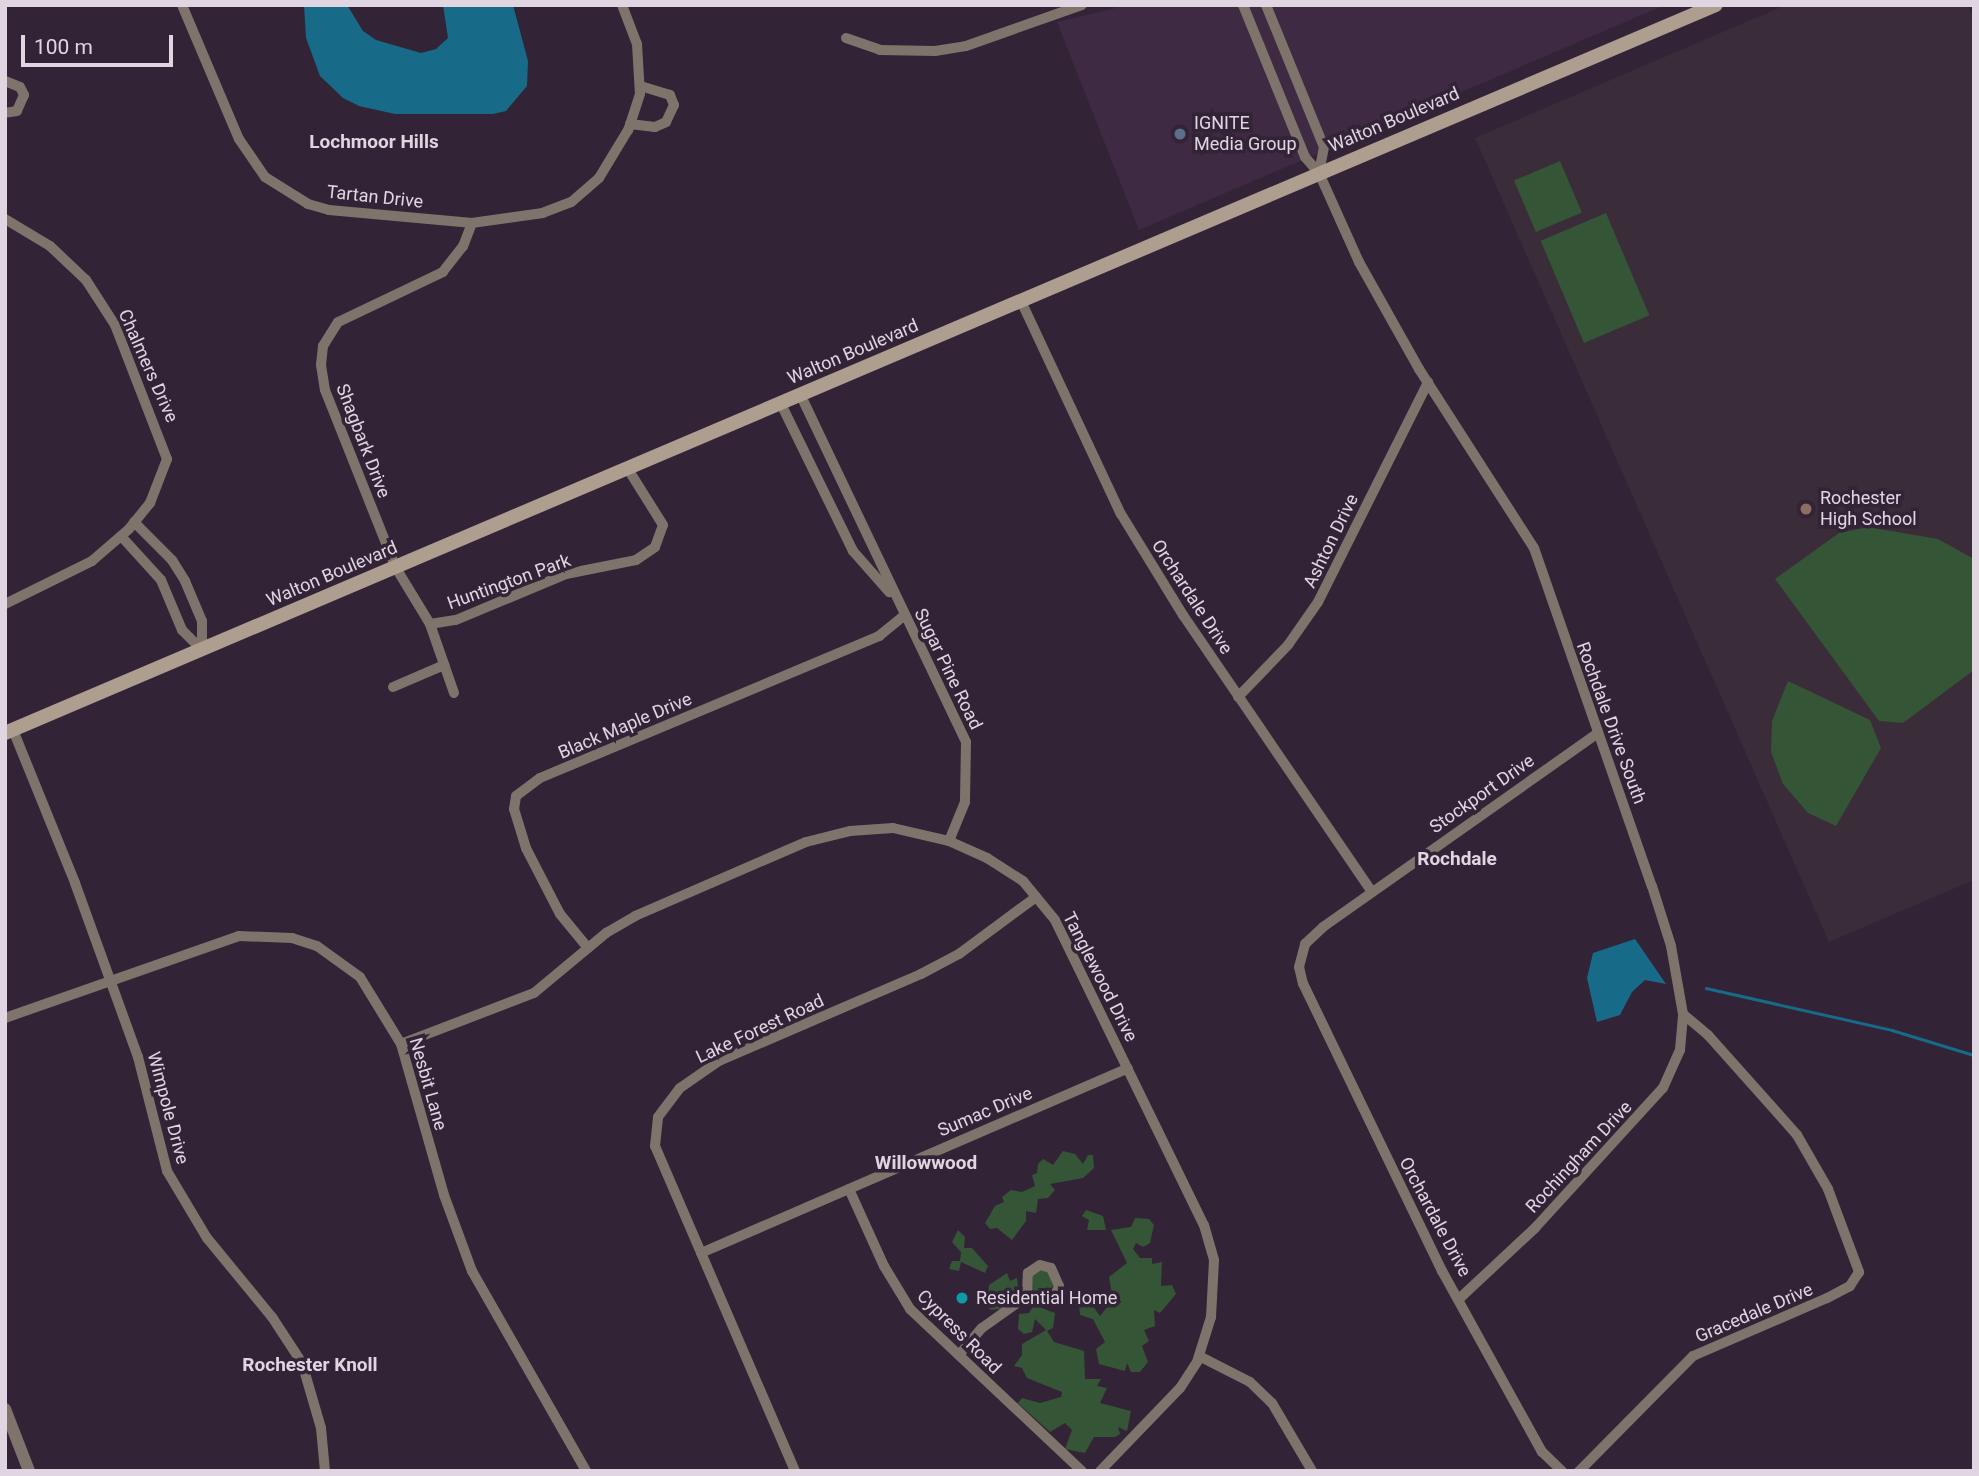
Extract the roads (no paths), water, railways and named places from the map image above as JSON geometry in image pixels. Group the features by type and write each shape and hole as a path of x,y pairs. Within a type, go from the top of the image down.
{"main road":[{"name":"Walton Boulevard","path":"9,732 1716,5"}],"street":[{"name":"Tartan Drive","path":"182,5 239,139 265,177 308,204 329,210 472,223"},
{"path":"472,223 519,220 571,202 613,160 630,124 640,86 637,44 622,5"},
{"path":"846,38 887,51 935,51 966,46 1082,5"},
{"name":"Rochdale Drive South","path":"1243,5 1305,157 1319,173 1359,262 1427,382 1535,548 1671,946 1683,1014"},
{"path":"1266,5 1324,147 1319,173"},
{"path":"5,81 20,87 24,95 17,111 5,113"},
{"path":"630,124 655,127 666,122 674,105 670,95 640,86"},
{"name":"Chalmers Drive","path":"5,219 50,246 86,280 115,325 144,391 167,459 150,503 128,529 92,561 5,604"},
{"name":"Shagbark Drive","path":"396,568 324,390 323,346 329,332 350,314 443,272 463,246 472,223"},
{"name":"Orchardale Drive","path":"1021,301 1121,514 1238,697 1371,891"},
{"name":"Ashton Drive","path":"1238,697 1288,645 1318,602 1427,382"},
{"name":"Sugar Pine Road","path":"801,396 892,595 905,615 966,742 965,802 950,841"},
{"name":"Sugar Pine Road","path":"781,404 853,551 892,595"},
{"name":"Huntington Park","path":"396,568 430,624 456,620 566,574 636,560 654,547 663,525 628,469"},
{"path":"128,529 161,580 182,630 202,650"},
{"path":"128,529 172,560 185,581 201,621 202,650"},
{"name":"Black Maple Drive","path":"589,948 560,914 526,848 514,809 516,796 540,778 879,636 905,615"},
{"path":"430,624 454,693"},
{"path":"393,687 444,665"},
{"name":"Wimpole Drive","path":"9,732 111,979 146,1083 167,1171 207,1238 272,1317 302,1363 321,1428 325,1471"},
{"name":"Stockport Drive","path":"1299,967 1305,944 1371,891 1597,734"},
{"name":"Tanglewood Drive","path":"401,1044 534,993 589,948 635,916 806,842 850,831 892,828 950,841 1023,881 1055,920 1204,1225 1214,1260 1211,1317 1199,1356 1180,1388 1100,1471"},
{"name":"Lake Forest Road","path":"795,1471 655,1146 658,1117 680,1088 719,1061 890,989 959,954 1036,897"},
{"name":"Nesbit Lane","path":"5,1018 239,936 292,938 317,946 360,977 401,1044 444,1195 472,1271 586,1471"},
{"name":"Orchardale Drive","path":"1299,967 1400,1186 1542,1452 1562,1471"},
{"name":"Gracedale Drive","path":"1579,1471 1693,1356 1827,1298 1858,1279 1854,1257 1828,1189 1797,1135 1708,1035 1683,1014"},
{"name":"Rochingham Drive","path":"1460,1298 1535,1228 1663,1088 1679,1050 1683,1014"},
{"name":"Sumac Drive","path":"701,1253 1128,1068"},
{"name":"Cypress Road","path":"849,1189 896,1287 910,1309 1082,1471"},
{"path":"959,1355 982,1328 1027,1296"},
{"path":"1199,1356 1250,1382 1272,1403 1312,1471"},
{"path":"5,1409 29,1471"}],"water":[{"path":"304,5 347,5 363,31 376,40 421,53 436,49 448,38 443,5 513,5 528,61 527,86 506,111 493,114 395,114 359,106 343,98 320,76 306,38"},
{"path":"1635,939 1666,984 1645,980 1632,992 1620,1015 1597,1022 1587,978 1593,953"}],"waterway":[{"path":"1706,988 1892,1030 1974,1055"}],"place":[{"name":"IGNITE Media Group","path":"1180,134"},
{"name":"Rochester High School","path":"1806,509"},
{"name":"Residential Home","path":"962,1298"}],"district":[{"name":"Lochmoor Hills","path":"374,142"},
{"name":"Rochdale","path":"1457,859"},
{"name":"Willowwood","path":"926,1163"},
{"name":"Rochester Knoll","path":"310,1365"}]}
